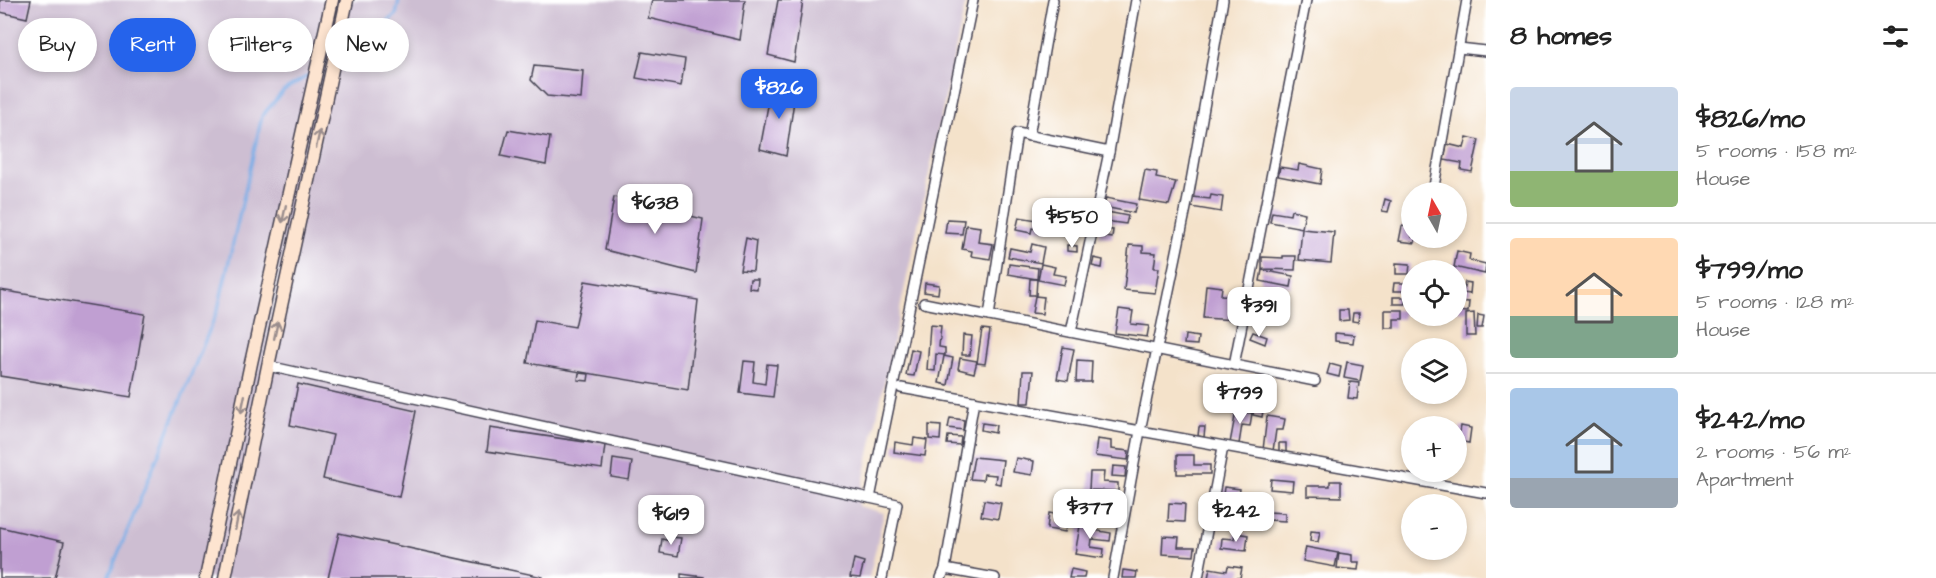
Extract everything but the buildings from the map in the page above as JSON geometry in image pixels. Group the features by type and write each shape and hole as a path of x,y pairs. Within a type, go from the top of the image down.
{"main road":[{"path":"206,578 332,0"},
{"path":"225,578 347,0"}],"street":[{"path":"870,498 973,0"},
{"path":"1029,136 1053,0"},
{"path":"1071,332 1109,152 1136,0"},
{"path":"1113,578 1140,431 1188,198 1223,0"},
{"path":"1234,364 1306,0"},
{"path":"1435,182 1467,0"},
{"path":"1459,48 1486,51"},
{"path":"988,316 1017,133 1109,152"},
{"path":"924,303 1316,381"},
{"path":"268,366 897,504 882,578"},
{"path":"902,388 1486,493"},
{"path":"974,401 943,573 995,578"},
{"path":"1198,578 1223,447"}],"shaded area":[{"path":"0,0 966,0 858,506 884,513 869,578 0,578"}],"waterway":[{"path":"392,18 396,15 399,0"},
{"path":"108,578 218,309 262,116 284,90 311,74"}]}
